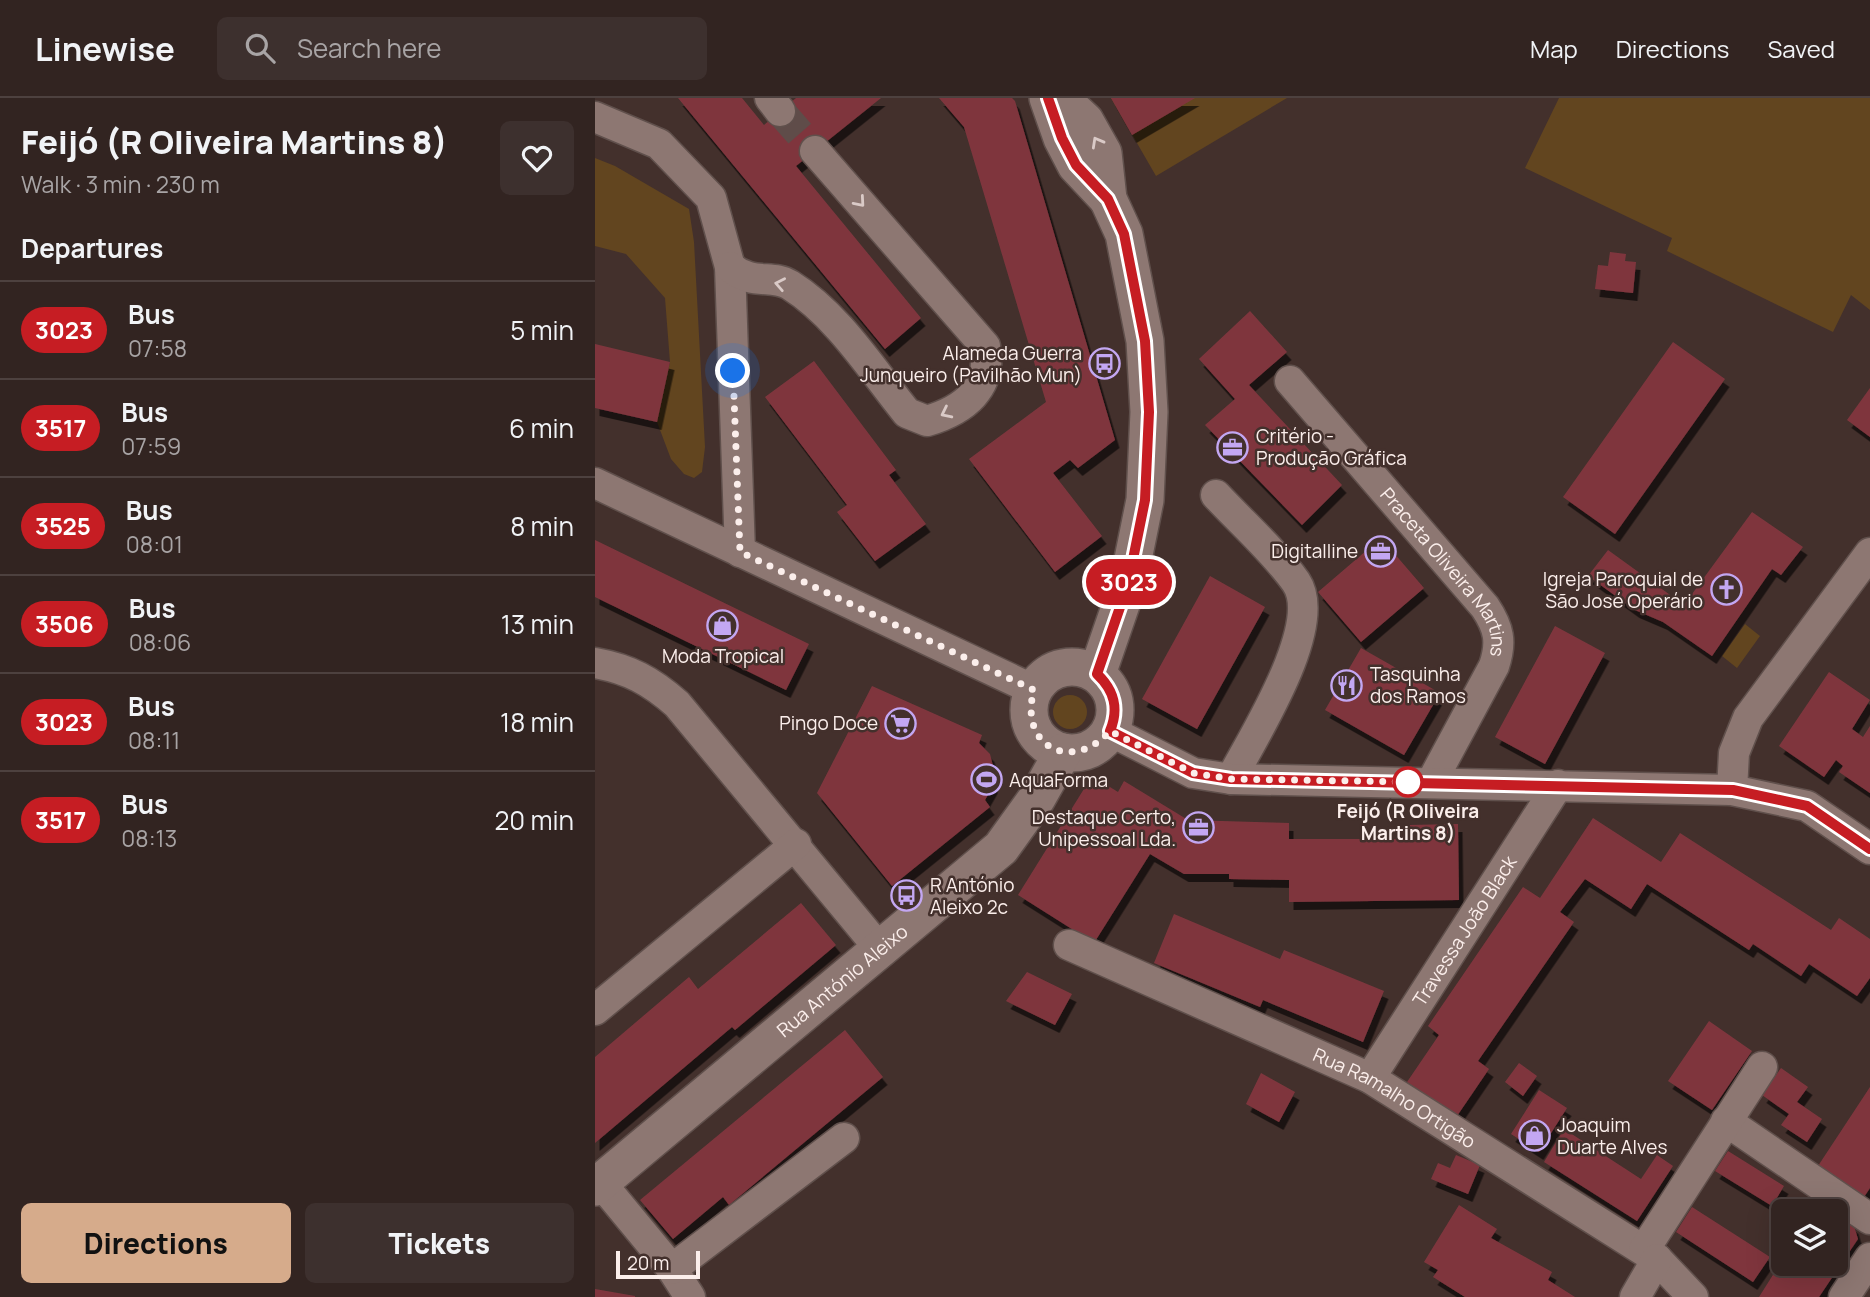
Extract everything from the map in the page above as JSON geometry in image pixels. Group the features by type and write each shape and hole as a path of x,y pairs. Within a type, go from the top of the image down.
{"street":[{"path":"1048,98 1062,138 1076,165 1108,199 1124,234 1142,313 1149,412 1145,500 1131,572 1097,674"},
{"path":"1060,98 1086,121 1104,153 1108,199"},
{"path":"595,117 659,144 711,198 730,267 740,552"},
{"path":"730,267 740,275 756,281 786,283 816,302 907,413 927,421 946,415 964,404 980,387 988,364 985,345 815,151"},
{"name":"Praceta Oliveira Martins","path":"1290,381 1477,596 1497,625 1501,645 1494,666 1431,783"},
{"path":"595,483 1034,690"},
{"path":"1216,495 1297,583 1305,611 1299,645 1231,779"},
{"path":"1733,790 1734,753 1748,718 1870,553"},
{"path":"595,663 624,668 642,677 677,704 796,844 879,948"},
{"path":"1069,667 1097,674 1107,683 1115,706 1110,731 1098,745 1081,752 1063,752 1049,746 1034,728 1030,705 1034,690 1043,678 1055,670 1069,667"},
{"path":"1110,731 1193,773 1231,779 1733,790 1807,806 1870,849"},
{"name":"Rua António Aleixo","path":"598,1185 1001,848 1037,798 1063,752"},
{"name":"Travessa João Black","path":"1370,1078 1558,785"},
{"path":"595,1010 796,844"},
{"name":"Rua Ramalho Ortigão","path":"1069,944 1370,1078 1650,1255 1693,1297"},
{"path":"1635,1297 1650,1255 1726,1121 1762,1066"},
{"path":"1726,1121 1870,1219"},
{"path":"672,1269 844,1138"},
{"path":"598,1185 672,1269 690,1297"},
{"path":"1844,1297 1870,1258"}],"shaded area":[{"path":"1111,98 1287,98 1156,176"},
{"path":"1559,98 1870,98 1870,310 1851,295 1833,332 1667,251 1672,238 1525,168"},
{"path":"595,158 615,166 689,209 694,242 705,447 702,472 694,478 684,474 671,459 657,422 670,362 665,298 626,254 595,246"},
{"path":"1745,624 1760,636 1737,668 1722,656"},
{"path":"1070,695 1082,700 1087,712 1082,724 1070,729 1058,724 1053,712 1058,700"}],"building":[{"path":"678,98 742,98 764,125 796,98 881,98 796,166 921,318 885,349"},
{"path":"939,98 1012,98 1015,101 1115,440 1078,468 1070,460 1053,473 1102,536 1055,572 969,459 1046,402 964,127"},
{"path":"1111,98 1195,98 1132,135"},
{"path":"1610,252 1626,254 1625,261 1636,262 1633,293 1595,289 1598,265 1608,266"},
{"path":"1250,311 1287,352 1249,385 1342,485 1302,525 1205,425 1235,399 1199,359"},
{"path":"1673,342 1725,379 1615,534 1563,497"},
{"path":"595,344 670,362 657,422 595,408"},
{"path":"814,361 896,470 889,475 926,524 875,561 837,512 847,505 765,397"},
{"path":"1870,388 1870,437 1847,420"},
{"name":"Igreja Paroquial de São José Operário","path":"1752,512 1803,547 1781,575 1772,569 1712,656 1663,622 1635,610 1588,576 1608,550 1684,605"},
{"path":"1381,538 1424,588 1361,642 1318,592"},
{"path":"595,540 809,644 786,690 595,597"},
{"path":"1210,576 1265,607 1197,729 1142,699"},
{"path":"1555,626 1605,653 1545,764 1495,737"},
{"path":"1361,648 1440,693 1404,755 1325,710"},
{"path":"1829,672 1870,700 1852,729 1863,737 1870,726 1870,793 1839,772 1843,766 1836,760 1824,777 1779,746"},
{"path":"872,686 982,735 979,743 990,754 994,770 993,786 985,800 990,807 892,886 817,793"},
{"path":"1092,776 1118,792 1124,781 1188,820 1289,823 1289,839 1409,839 1409,825 1458,824 1459,900 1289,902 1289,880 1229,879 1229,874 1184,874 1150,854 1094,943 1018,895"},
{"path":"1593,818 1661,862 1680,833 1831,930 1839,918 1870,939 1870,978 1857,996 1809,964 1801,976 1753,944 1749,950 1647,884 1631,909 1585,879 1560,912 1574,922 1478,1061 1489,1069 1457,1116 1407,1082 1439,1035 1428,1026 1523,887 1540,898"},
{"path":"801,903 836,945 735,1030 732,1027 595,1143 595,1057 689,977 698,989"},
{"path":"1174,914 1280,959 1284,950 1384,991 1363,1042 1263,1000 1260,1007 1154,963"},
{"path":"1027,972 1072,994 1055,1025 1006,1001"},
{"path":"1709,1021 1752,1051 1712,1110 1668,1081"},
{"path":"845,1030 883,1077 729,1205 723,1197 673,1239 640,1200"},
{"path":"1519,1063 1537,1076 1523,1096 1505,1082"},
{"path":"1781,1068 1808,1087 1797,1102 1822,1119 1807,1142 1781,1125 1789,1114 1762,1095"},
{"path":"1261,1073 1295,1092 1279,1122 1246,1104"},
{"path":"1870,1087 1870,1188 1864,1197 1818,1166"},
{"path":"1539,1090 1567,1108 1539,1152 1511,1134"},
{"path":"1564,1129 1641,1179 1657,1155 1673,1166 1637,1221 1544,1162"},
{"path":"1728,1151 1784,1186 1776,1199 1771,1199 1771,1205 1715,1171"},
{"path":"1456,1155 1480,1165 1468,1194 1431,1179 1438,1163 1450,1168"},
{"path":"1459,1205 1497,1229 1491,1238 1552,1272 1548,1280 1575,1297 1465,1297 1433,1277 1438,1270 1424,1262"},
{"path":"1692,1207 1770,1257 1753,1282 1676,1232"},
{"path":"1848,1222 1854,1226 1858,1239 1848,1254"},
{"path":"1772,1276 1833,1276 1819,1297 1759,1297"},
{"path":"595,1289 635,1296 635,1297 595,1297"}],"tunnel":[{"path":"780,111 815,151"}],"bus line":[{"name":"3023","path":"1048,98 1062,138 1076,165 1108,199 1124,234 1142,313 1145,341 1149,412 1145,500 1128,584 1097,674 1107,683 1115,706 1115,719 1110,731 1193,773 1231,779 1733,790 1807,806 1870,849"}],"place":[{"name":"Alameda Guerra Junqueiro (Pavilhão Mun)","path":"1105,364"},
{"name":"Critério - Produção Gráfica","path":"1233,447"},
{"name":"Digitalline","path":"1381,551"},
{"name":"Igreja Paroquial de São José Operário","path":"1726,590"},
{"name":"Moda Tropical","path":"723,625"},
{"name":"Tasquinha dos Ramos","path":"1347,685"},
{"name":"Pingo Doce","path":"901,723"},
{"name":"AquaForma","path":"986,780"},
{"name":"Feijó (R Oliveira Martins 8)","path":"1408,782"},
{"name":"Destaque Certo, Unipessoal Lda.","path":"1199,828"},
{"name":"R António Aleixo 2c","path":"907,896"},
{"name":"Joaquim Duarte Alves","path":"1534,1136"}],"route":[{"path":"733,371 740,552 1034,690 1030,705 1031,721 1038,735 1049,746 1063,752 1081,752 1098,745 1110,731 1193,773 1231,779 1415,782 1408,782"}]}
